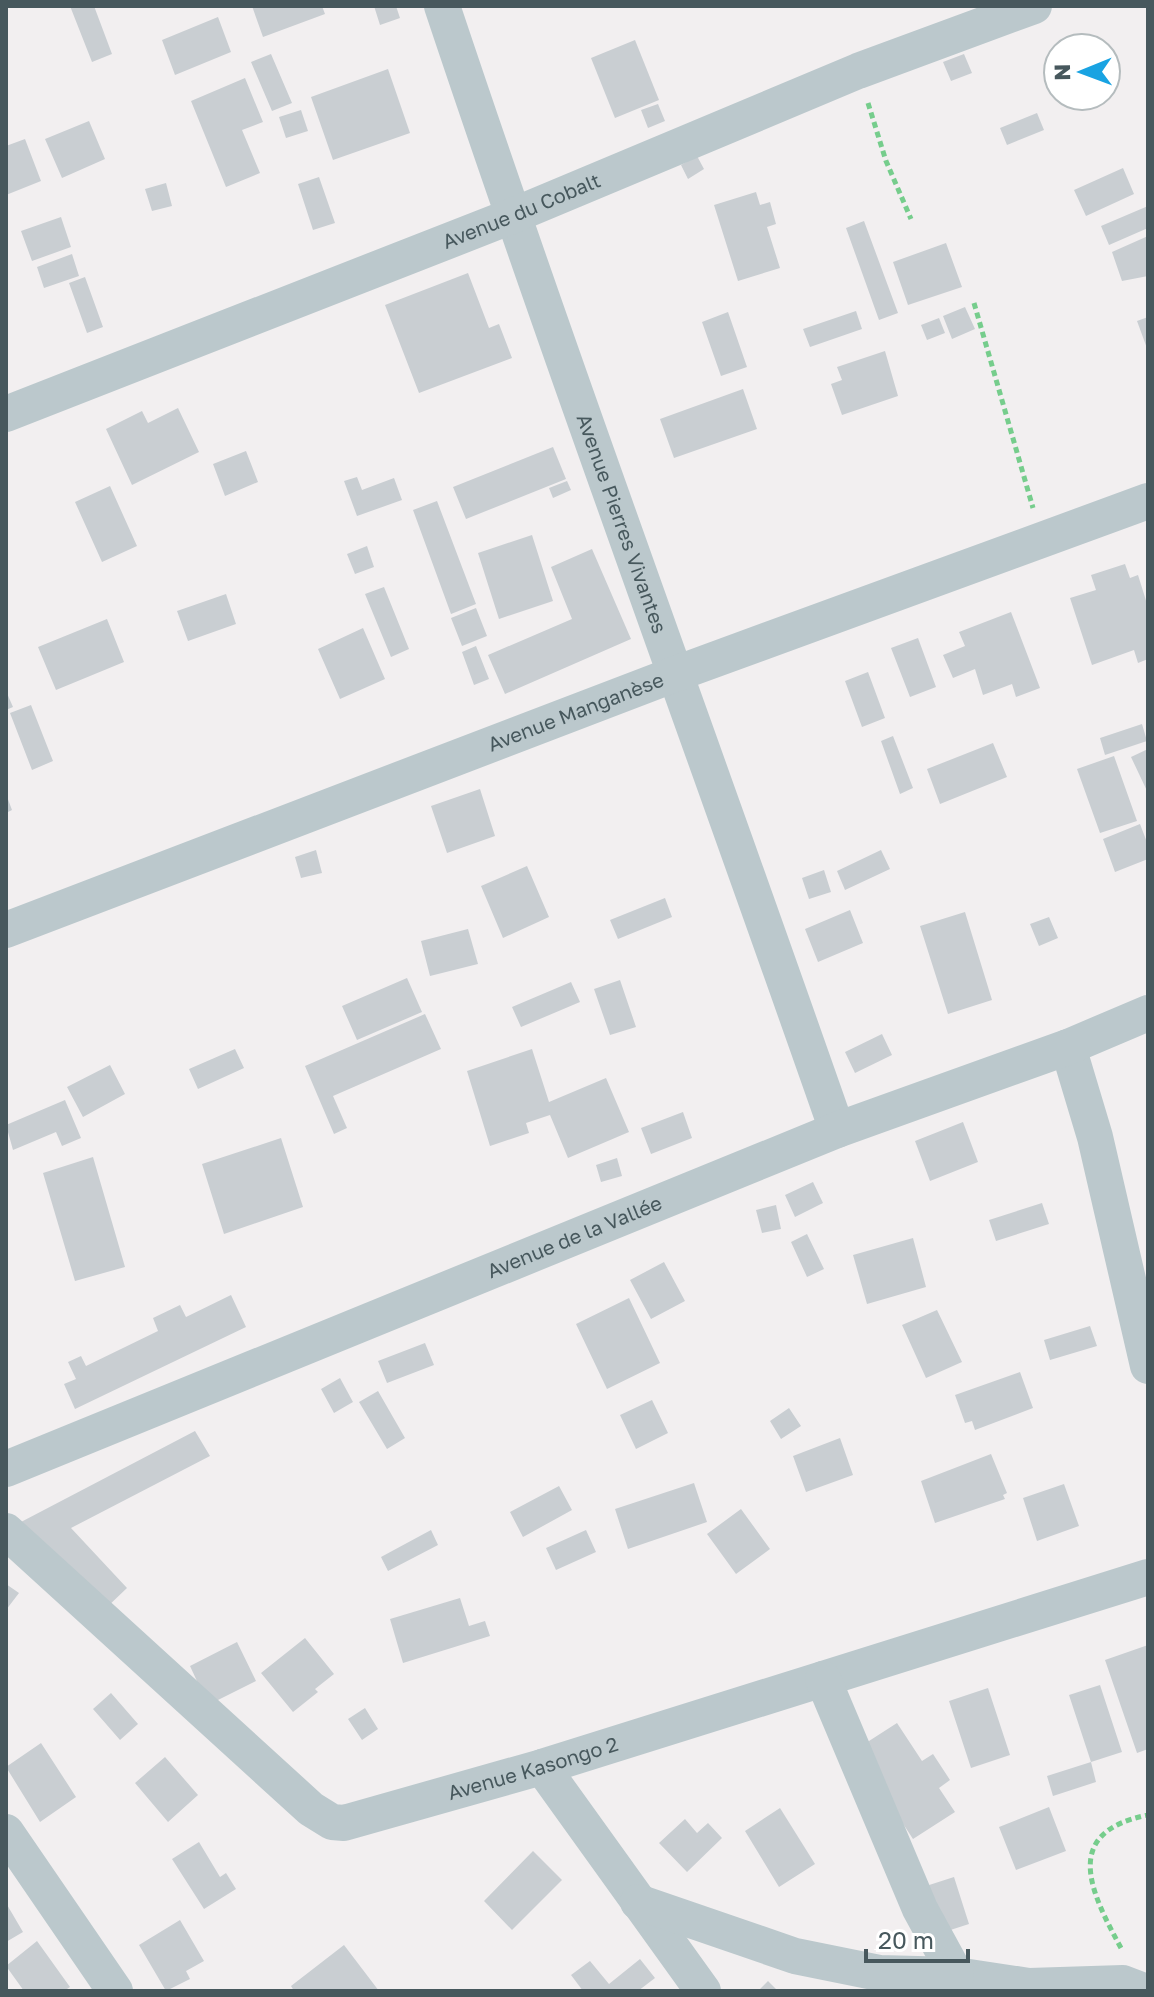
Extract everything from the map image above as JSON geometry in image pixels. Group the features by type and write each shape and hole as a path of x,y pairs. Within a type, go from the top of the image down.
{"street":[{"name":"Avenue Pierres Vivantes","path":"442,6 512,216 678,673 837,1130"},
{"name":"Avenue du Cobalt","path":"6,414 512,216 858,71 1034,6"},
{"name":"Avenue Manganèse","path":"6,930 678,673 1148,501"},
{"name":"Avenue de la Vallée","path":"6,1469 837,1130 1068,1047 1148,1013"},
{"path":"1068,1047 1095,1137 1147,1354"},
{"name":"Avenue Kasongo 2","path":"6,1531 311,1809 332,1822 361,1821 542,1767 1148,1577"},
{"path":"823,1679 920,1909 956,1975"},
{"path":"542,1767 703,1991"},
{"path":"6,1832 115,1991"},
{"path":"638,1902 795,1956 879,1973 956,1975 1029,1986 1133,1987"}],"path":[{"path":"858,71 886,161 911,219"},
{"path":"974,303 1028,480 1039,540"},
{"path":"1133,1987 1122,1948 1093,1889 1090,1859 1099,1837 1108,1828 1120,1821 1148,1815"}],"building":[{"path":"70,6 94,6 112,54 92,62"},
{"path":"252,6 322,6 325,14 263,37"},
{"path":"374,6 396,6 400,18 380,25"},
{"path":"218,17 231,52 175,75 162,40"},
{"path":"635,40 659,100 615,118 591,58"},
{"path":"271,54 292,103 272,111 251,62"},
{"path":"964,54 972,73 951,81 943,62"},
{"path":"388,69 410,133 333,160 311,97"},
{"path":"245,78 263,122 242,130 260,173 226,187 191,101"},
{"path":"658,104 665,121 648,128 641,110"},
{"path":"301,110 308,131 286,138 279,117"},
{"path":"1037,113 1044,130 1007,145 1000,128"},
{"path":"89,121 105,159 62,178 45,139"},
{"path":"25,139 41,181 6,195 6,146"},
{"path":"697,156 704,169 688,179 681,165"},
{"path":"1123,168 1134,194 1086,216 1074,190"},
{"path":"319,177 335,223 313,230 298,184"},
{"path":"166,183 172,206 152,211 145,189"},
{"path":"756,192 760,205 770,202 776,224 767,227 780,268 738,281 714,205"},
{"path":"1148,206 1148,228 1109,245 1101,226"},
{"path":"61,217 71,247 32,261 21,231"},
{"path":"864,221 898,313 879,320 846,228"},
{"path":"1148,236 1148,276 1122,281 1112,252"},
{"path":"946,243 962,287 908,305 893,262"},
{"path":"72,254 79,276 44,288 37,267"},
{"path":"468,273 489,328 499,324 512,358 419,393 385,305"},
{"path":"85,277 103,327 87,333 69,283"},
{"path":"965,307 975,329 952,339 943,316"},
{"path":"856,311 862,329 810,347 803,329"},
{"path":"728,312 747,367 721,376 702,322"},
{"path":"1148,317 1148,351 1137,321"},
{"path":"939,318 945,333 927,340 921,325"},
{"path":"885,351 898,396 842,415 831,384 842,380 837,367"},
{"path":"743,389 757,429 674,458 660,419"},
{"path":"178,408 199,452 132,485 106,429 142,411 148,423"},
{"path":"553,447 566,479 466,519 453,487"},
{"path":"246,451 258,482 225,496 213,464"},
{"path":"357,477 362,490 394,478 402,500 357,516 344,481"},
{"path":"567,481 571,490 553,498 549,488"},
{"path":"110,486 137,546 102,562 75,502"},
{"path":"437,501 476,604 451,614 413,510"},
{"path":"532,535 553,601 499,619 478,553"},
{"path":"367,546 374,567 355,574 347,554"},
{"path":"592,549 631,639 505,694 488,655 572,619 551,567"},
{"path":"1125,564 1130,578 1138,575 1148,607 1148,659 1138,663 1134,650 1092,665 1070,598 1096,590 1091,575"},
{"path":"384,587 409,649 391,657 365,594"},
{"path":"226,594 236,624 188,641 177,611"},
{"path":"476,608 487,636 462,646 451,618"},
{"path":"1011,612 1040,688 1016,697 1012,684 983,695 975,669 953,678 943,655 965,646 959,632"},
{"path":"107,619 124,662 56,690 38,647"},
{"path":"363,628 385,679 340,699 318,649"},
{"path":"918,638 936,687 910,697 891,648"},
{"path":"476,646 489,679 474,685 462,652"},
{"path":"868,672 885,718 862,727 845,681"},
{"path":"6,691 13,707 6,710"},
{"path":"31,705 53,761 32,770 10,713"},
{"path":"1142,724 1147,741 1105,755 1100,738"},
{"path":"893,736 913,788 900,794 881,741"},
{"path":"993,743 1007,777 940,804 927,769"},
{"path":"1148,749 1148,793 1131,757"},
{"path":"1114,756 1137,821 1100,833 1077,769"},
{"path":"480,789 495,836 447,853 431,806"},
{"path":"6,794 12,810 6,813"},
{"path":"1140,824 1148,845 1148,859 1115,872 1103,839"},
{"path":"316,850 322,873 301,878 295,857"},
{"path":"881,850 890,869 845,890 837,871"},
{"path":"527,866 549,917 503,938 481,886"},
{"path":"824,870 831,892 809,899 802,878"},
{"path":"665,898 672,917 618,939 610,920"},
{"path":"850,910 863,943 818,962 805,929"},
{"path":"965,912 992,1000 948,1014 920,926"},
{"path":"1049,917 1058,938 1039,946 1030,924"},
{"path":"468,929 478,964 430,976 421,941"},
{"path":"407,978 422,1012 357,1040 342,1006"},
{"path":"620,980 636,1027 610,1035 594,989"},
{"path":"571,982 580,1002 521,1027 512,1007"},
{"path":"425,1014 441,1049 333,1096 347,1128 334,1134 305,1066"},
{"path":"882,1034 892,1055 855,1073 845,1052"},
{"path":"235,1049 244,1068 198,1089 189,1069"},
{"path":"532,1049 549,1102 606,1078 629,1132 568,1158 550,1115 526,1123 529,1133 490,1146 467,1071"},
{"path":"110,1065 125,1094 83,1117 67,1087"},
{"path":"65,1100 81,1138 62,1146 56,1132 13,1150 6,1125"},
{"path":"683,1112 692,1138 651,1154 641,1128"},
{"path":"963,1122 978,1162 930,1181 915,1141"},
{"path":"281,1138 303,1207 224,1234 202,1164"},
{"path":"93,1157 125,1267 75,1281 43,1173"},
{"path":"617,1158 622,1176 601,1182 596,1165"},
{"path":"813,1182 823,1203 795,1217 785,1195"},
{"path":"1042,1203 1049,1224 996,1241 989,1220"},
{"path":"776,1205 781,1229 762,1233 756,1210"},
{"path":"807,1234 824,1269 807,1277 791,1242"},
{"path":"913,1238 926,1287 867,1304 853,1255"},
{"path":"664,1262 685,1301 651,1319 630,1280"},
{"path":"231,1295 246,1327 75,1409 64,1384 76,1379 68,1362 81,1356 86,1366 158,1331 153,1318 180,1305 186,1317"},
{"path":"629,1298 660,1363 607,1389 576,1324"},
{"path":"937,1310 962,1362 926,1378 902,1325"},
{"path":"1090,1326 1097,1346 1050,1360 1044,1340"},
{"path":"425,1343 434,1365 387,1383 378,1361"},
{"path":"1020,1372 1033,1408 975,1430 972,1421 965,1423 955,1395"},
{"path":"340,1378 353,1402 334,1413 321,1389"},
{"path":"378,1391 405,1438 387,1449 359,1402"},
{"path":"652,1400 668,1433 636,1449 620,1415"},
{"path":"789,1408 801,1426 781,1439 770,1421"},
{"path":"195,1431 210,1456 71,1528 127,1588 105,1609 21,1522"},
{"path":"840,1438 853,1475 806,1492 793,1456"},
{"path":"991,1454 1007,1493 1003,1495 1005,1499 935,1523 921,1481"},
{"path":"694,1483 707,1522 628,1549 615,1509"},
{"path":"1064,1484 1079,1526 1037,1541 1023,1498"},
{"path":"559,1486 572,1510 523,1537 510,1512"},
{"path":"741,1509 770,1549 736,1574 707,1534"},
{"path":"431,1530 438,1545 388,1571 381,1557"},
{"path":"586,1530 596,1552 556,1570 546,1548"},
{"path":"6,1584 19,1593 6,1610"},
{"path":"460,1598 469,1626 485,1621 490,1636 403,1663 390,1619"},
{"path":"305,1638 334,1674 293,1712 261,1673"},
{"path":"237,1642 256,1681 208,1705 190,1666"},
{"path":"1148,1645 1148,1749 1137,1753 1105,1660"},
{"path":"1100,1685 1122,1752 1091,1762 1069,1695"},
{"path":"988,1688 1010,1755 971,1768 949,1701"},
{"path":"111,1693 138,1724 120,1740 93,1709"},
{"path":"365,1708 378,1729 362,1740 348,1719"},
{"path":"897,1723 922,1761 933,1754 950,1780 939,1788 955,1812 913,1839 855,1750"},
{"path":"41,1743 76,1797 40,1822 6,1767"},
{"path":"165,1757 198,1795 168,1822 135,1783"},
{"path":"1091,1762 1096,1782 1053,1796 1047,1776"},
{"path":"1049,1807 1066,1851 1016,1870 999,1827"},
{"path":"780,1808 815,1864 779,1887 745,1831"},
{"path":"685,1819 697,1833 708,1823 722,1838 687,1872 659,1843"},
{"path":"199,1842 220,1877 226,1873 236,1889 204,1909 172,1859"},
{"path":"533,1851 562,1880 512,1930 484,1901"},
{"path":"954,1877 969,1924 938,1934 923,1887"},
{"path":"6,1903 23,1932 6,1942"},
{"path":"180,1920 204,1961 186,1971 190,1979 166,1991 139,1945"},
{"path":"37,1941 70,1987 64,1991 24,1991 6,1966"},
{"path":"344,1945 379,1991 294,1991 291,1986"},
{"path":"640,1959 655,1978 638,1991 583,1991 571,1975 590,1961 609,1984"},
{"path":"768,1981 778,1991 758,1991"}]}
